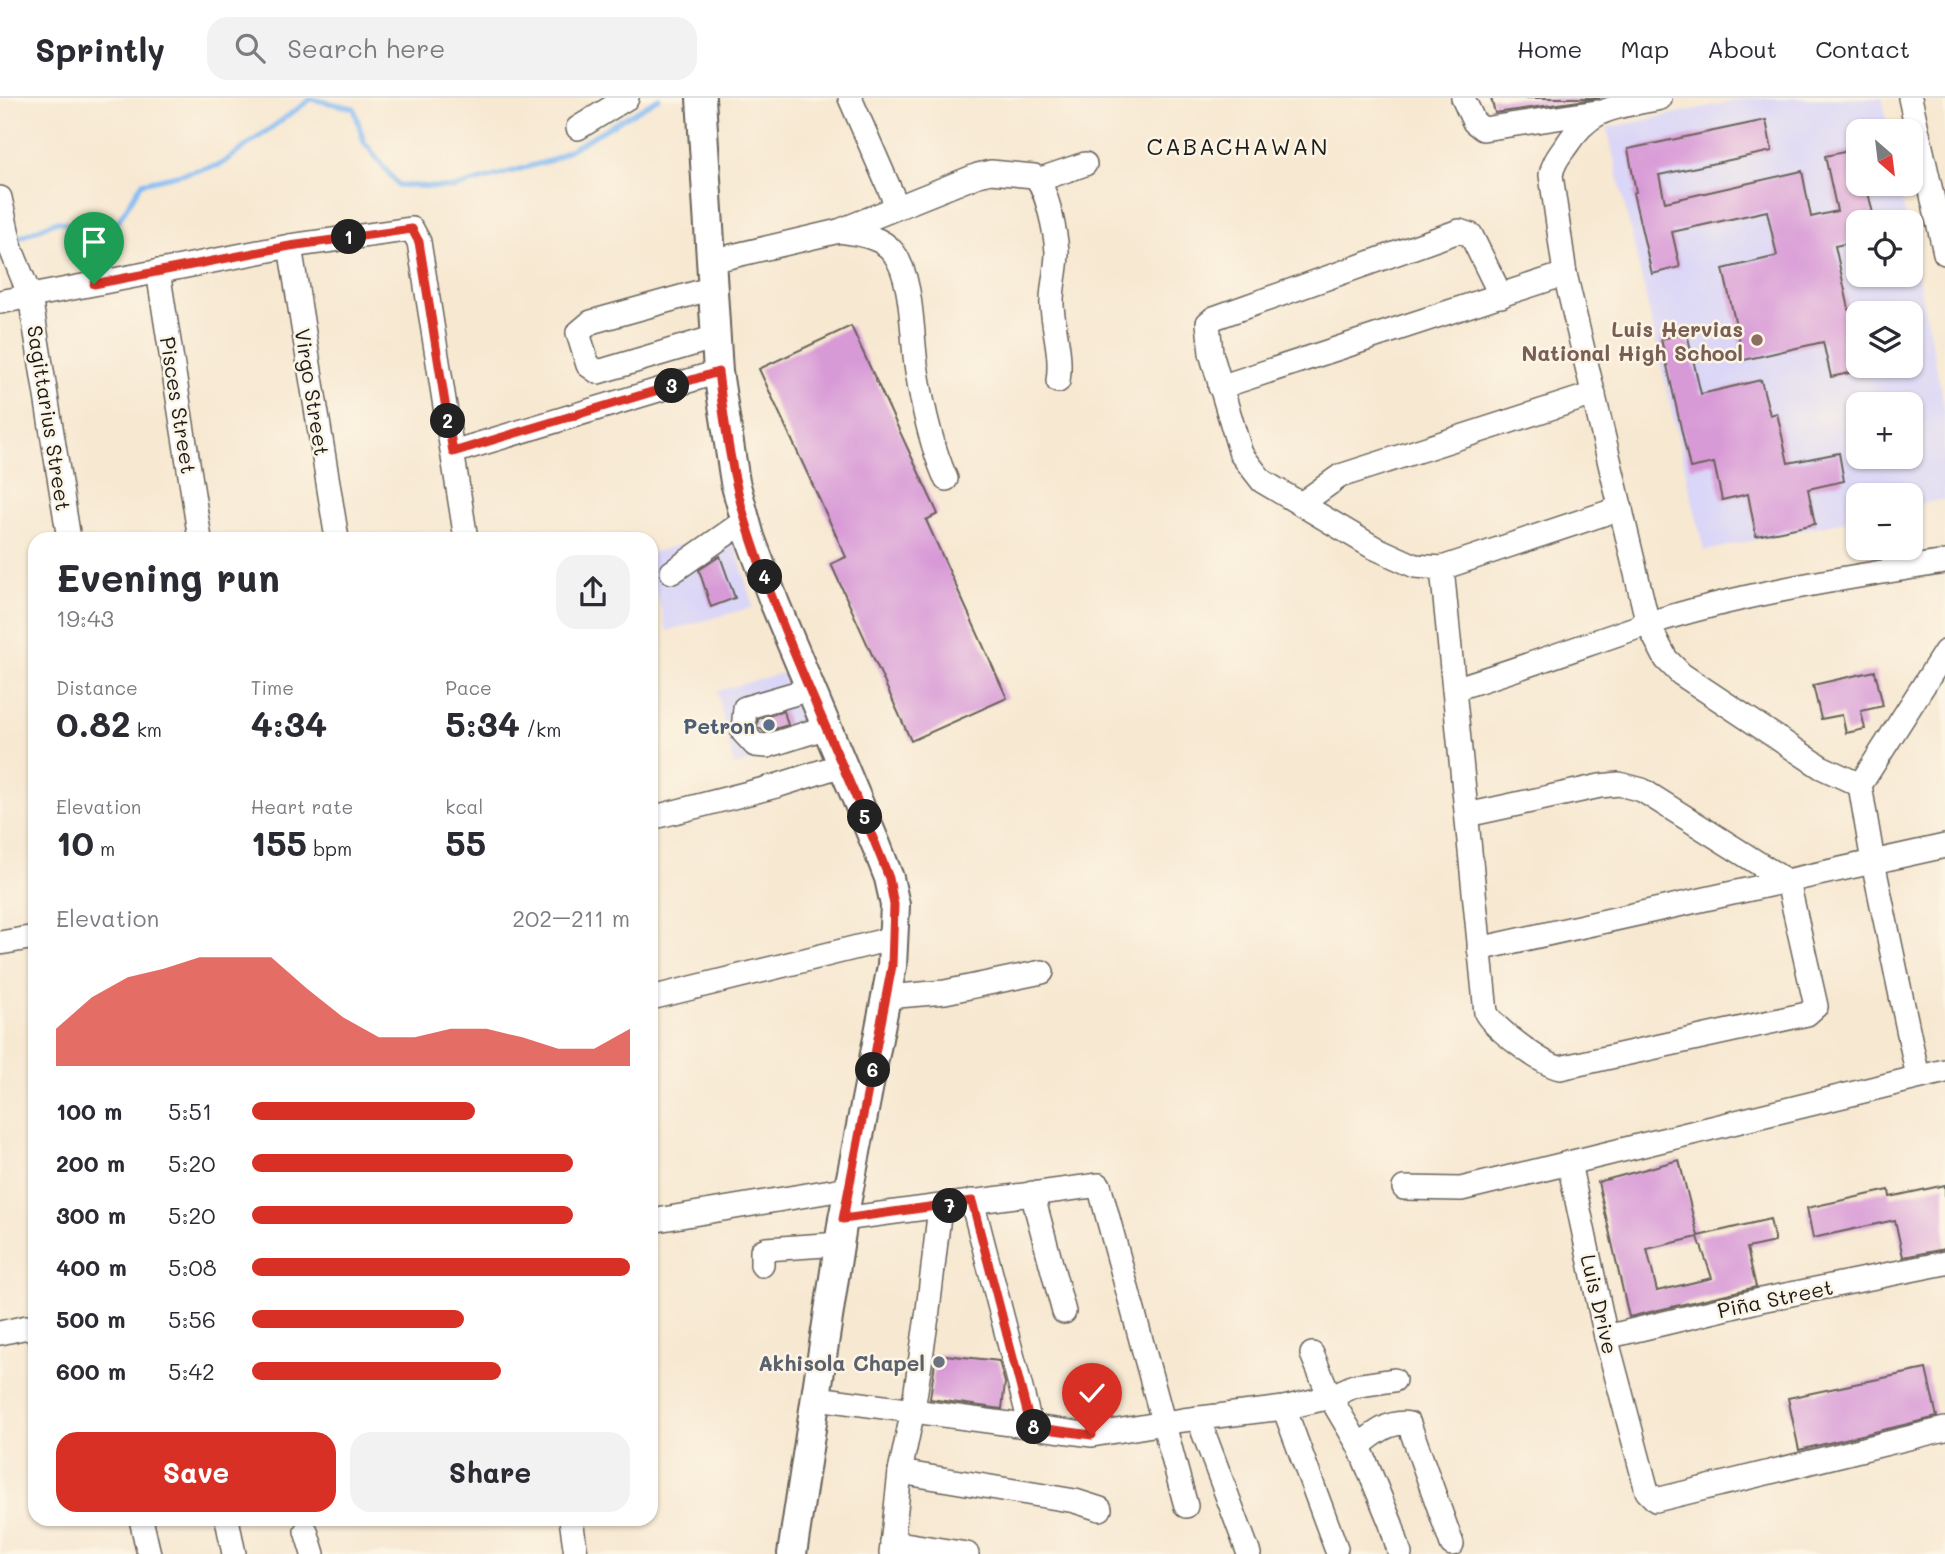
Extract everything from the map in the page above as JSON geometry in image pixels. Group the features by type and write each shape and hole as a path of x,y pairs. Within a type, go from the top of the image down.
{"main road":[{"path":"701,98 718,372 735,482 775,604 889,878 894,905 894,938 886,997 841,1231 792,1554"}],"street":[{"path":"578,128 627,98"},
{"path":"850,98 897,206"},
{"path":"1463,98 1474,122 1483,129 1597,112 1660,98"},
{"path":"1910,98 1945,254"},
{"path":"1597,112 1571,137 1553,164 1551,175 1565,274 1647,624 1666,659 1681,674 1821,767 1860,785"},
{"path":"716,337 598,372 588,365 578,333 591,322 991,172 1020,173 1038,180 1085,164"},
{"path":"1038,180 1056,243 1052,296 1060,355 1058,381"},
{"name":"Sagittarius Street","path":"0,198 9,242 30,296 68,532"},
{"path":"0,302 290,246 406,228 416,233 465,532"},
{"path":"839,231 884,243 899,261 907,290 917,371 933,449 946,479"},
{"path":"1501,296 1471,235 1459,231 1210,319 1209,338 1220,387 1241,454 1262,481 1415,566 1442,568 1620,508"},
{"name":"Virgo Street","path":"290,246 336,532"},
{"name":"Pisces Street","path":"158,271 199,532"},
{"path":"1220,387 1565,274"},
{"path":"453,452 718,372"},
{"path":"1301,504 1340,475 1594,394"},
{"path":"672,572 746,520"},
{"path":"1454,689 1647,624 1826,581 1945,562"},
{"path":"1442,568 1486,1013 1497,1026 1547,1063 1560,1068 1807,1014 1814,1009 1817,1002 1788,882 1631,786 1600,786 1467,815"},
{"path":"1918,1077 1872,862 1860,785 1945,652"},
{"path":"810,689 745,708 743,732 755,745 767,746 827,727"},
{"path":"658,816 776,786 842,765"},
{"path":"1479,949 1945,846"},
{"path":"0,943 28,938"},
{"path":"658,996 894,938"},
{"path":"886,997 954,991 1042,972"},
{"path":"1404,1188 1461,1189 1945,1071"},
{"name":"Luis Drive","path":"1569,1163 1606,1337 1647,1491 1656,1500 1945,1429"},
{"path":"762,1265 762,1251 766,1249 940,1207 1096,1184 1102,1189 1186,1506"},
{"path":"658,1221 849,1188"},
{"path":"1032,1193 1064,1312"},
{"path":"972,1201 1031,1427"},
{"path":"940,1207 913,1410 900,1472 892,1548 967,1554"},
{"name":"Piña Street","path":"1606,1337 1761,1300 1945,1263"},
{"path":"1312,1354 1330,1397 1359,1446 1391,1524 1400,1554"},
{"path":"817,1398 1092,1435 1284,1408 1330,1397 1354,1386 1394,1380"},
{"path":"1284,1408 1336,1548"},
{"path":"1198,1418 1249,1554"},
{"path":"1359,1446 1376,1431 1398,1423 1409,1424 1452,1544"},
{"path":"900,1472 1075,1501 1100,1509"},
{"path":"143,1526 149,1554"},
{"path":"228,1526 234,1554"},
{"path":"572,1526 576,1554"},
{"path":"306,1531 313,1554"}],"shaded area":[{"name":"Luis Hervias National High School","path":"1748,98 1882,98 1886,119 1846,119 1846,196 1902,196 1904,210 1846,210 1846,287 1920,287 1923,301 1846,301 1846,378 1923,378 1923,301 1945,410 1945,499 1923,504 1923,483 1846,483 1846,521 1704,551 1607,128"},
{"path":"731,530 753,607 667,631 658,598 658,551"},
{"path":"782,673 812,744 734,766 717,691"}],"building":[{"path":"1491,98 1600,98 1495,113"},
{"path":"1766,120 1772,151 1659,175 1665,202 1802,171 1811,217 1837,211 1825,156 1846,152 1846,196 1869,196 1872,210 1846,210 1846,244 1835,246 1847,301 1846,374 1831,377 1823,342 1744,360 1723,269 1777,256 1767,211 1672,232 1680,267 1652,274 1633,193 1636,192 1628,149"},
{"path":"851,326 938,514 926,520 1007,698 911,741 831,564 846,557 759,369"},
{"path":"1687,333 1701,394 1761,380 1770,415 1777,413 1788,463 1839,453 1844,481 1808,489 1815,524 1756,536 1748,494 1722,500 1714,463 1690,468 1661,339"},
{"path":"720,556 735,598 711,607 699,570"},
{"path":"1875,671 1883,706 1861,711 1865,729 1846,733 1842,715 1821,719 1813,685"},
{"path":"784,711 788,725 765,732 757,727 758,719"},
{"path":"1679,1160 1698,1236 1770,1219 1775,1242 1747,1248 1756,1287 1629,1317 1598,1182","holes":["1698,1237 1712,1278 1657,1291 1647,1249"]},
{"path":"1945,1185 1945,1249 1903,1257 1895,1220 1813,1238 1807,1208 1889,1190 1890,1197"},
{"path":"936,1354 999,1361 1005,1383 1002,1409 930,1399"},
{"path":"1926,1369 1937,1417 1799,1450 1788,1398"}],"waterway":[{"path":"16,239 57,221 110,234 142,183 220,165 311,99 354,108 364,142 398,185 453,188 552,160 659,98"}],"place":[{"name":"Luis Hervias National High School","path":"1757,340"},
{"name":"Petron","path":"769,725"},
{"name":"Akhisola Chapel","path":"939,1362"}],"district":[{"name":"CABACHAWAN","path":"1238,146"}],"route":[{"path":"94,284 290,246 412,229 419,242 453,452 718,372 735,482 750,537 775,604 877,847 889,878 894,905 892,966 843,1219 972,1201 1031,1427 1092,1435"}]}
